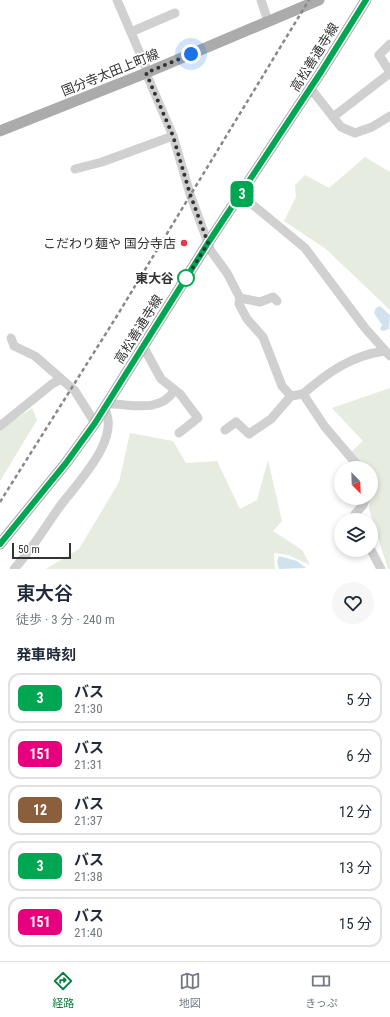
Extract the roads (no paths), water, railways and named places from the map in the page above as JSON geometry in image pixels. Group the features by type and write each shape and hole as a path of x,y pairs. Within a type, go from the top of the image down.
{"main road":[{"name":"国分寺太田上町線","path":"0,131 147,72 319,0"},
{"name":"高松善通寺線","path":"0,544 66,463 95,423 208,243 310,89 366,0"}],"street":[{"path":"117,0 173,136 190,194 208,243 240,298 239,304 248,319 263,337 282,386 291,396"},
{"path":"261,0 268,21"},
{"path":"131,32 175,13"},
{"path":"334,117 390,72 379,55 390,44"},
{"path":"310,89 341,127 355,133 372,128 390,116"},
{"path":"75,170 102,162 173,136"},
{"path":"241,195 305,248 354,314 387,353"},
{"path":"240,298 260,302 273,297 277,301"},
{"path":"11,338 14,346 35,356 75,391 95,423"},
{"path":"143,346 161,380 180,394 198,418 179,433"},
{"path":"224,430 236,422 249,434 271,419 291,396 303,394 339,366 372,352 387,353"},
{"path":"0,426 52,384 61,379"},
{"path":"14,569 68,495 84,478 96,459 107,433 108,420 106,405 157,405 169,398 174,391"},
{"path":"303,394 324,427 354,461"},
{"path":"356,513 363,505"},
{"path":"375,557 381,569"}],"water":[{"path":"380,306 390,315 389,329 383,331 380,329 382,325 374,313 376,308"},
{"path":"279,556 297,561 306,568 279,569 277,562"}],"railway":[{"path":"0,502 115,319 309,0"}],"place":[{"name":"こだわり麺や 国分寺店","path":"184,243"},
{"name":"東大谷","path":"186,278"}]}
